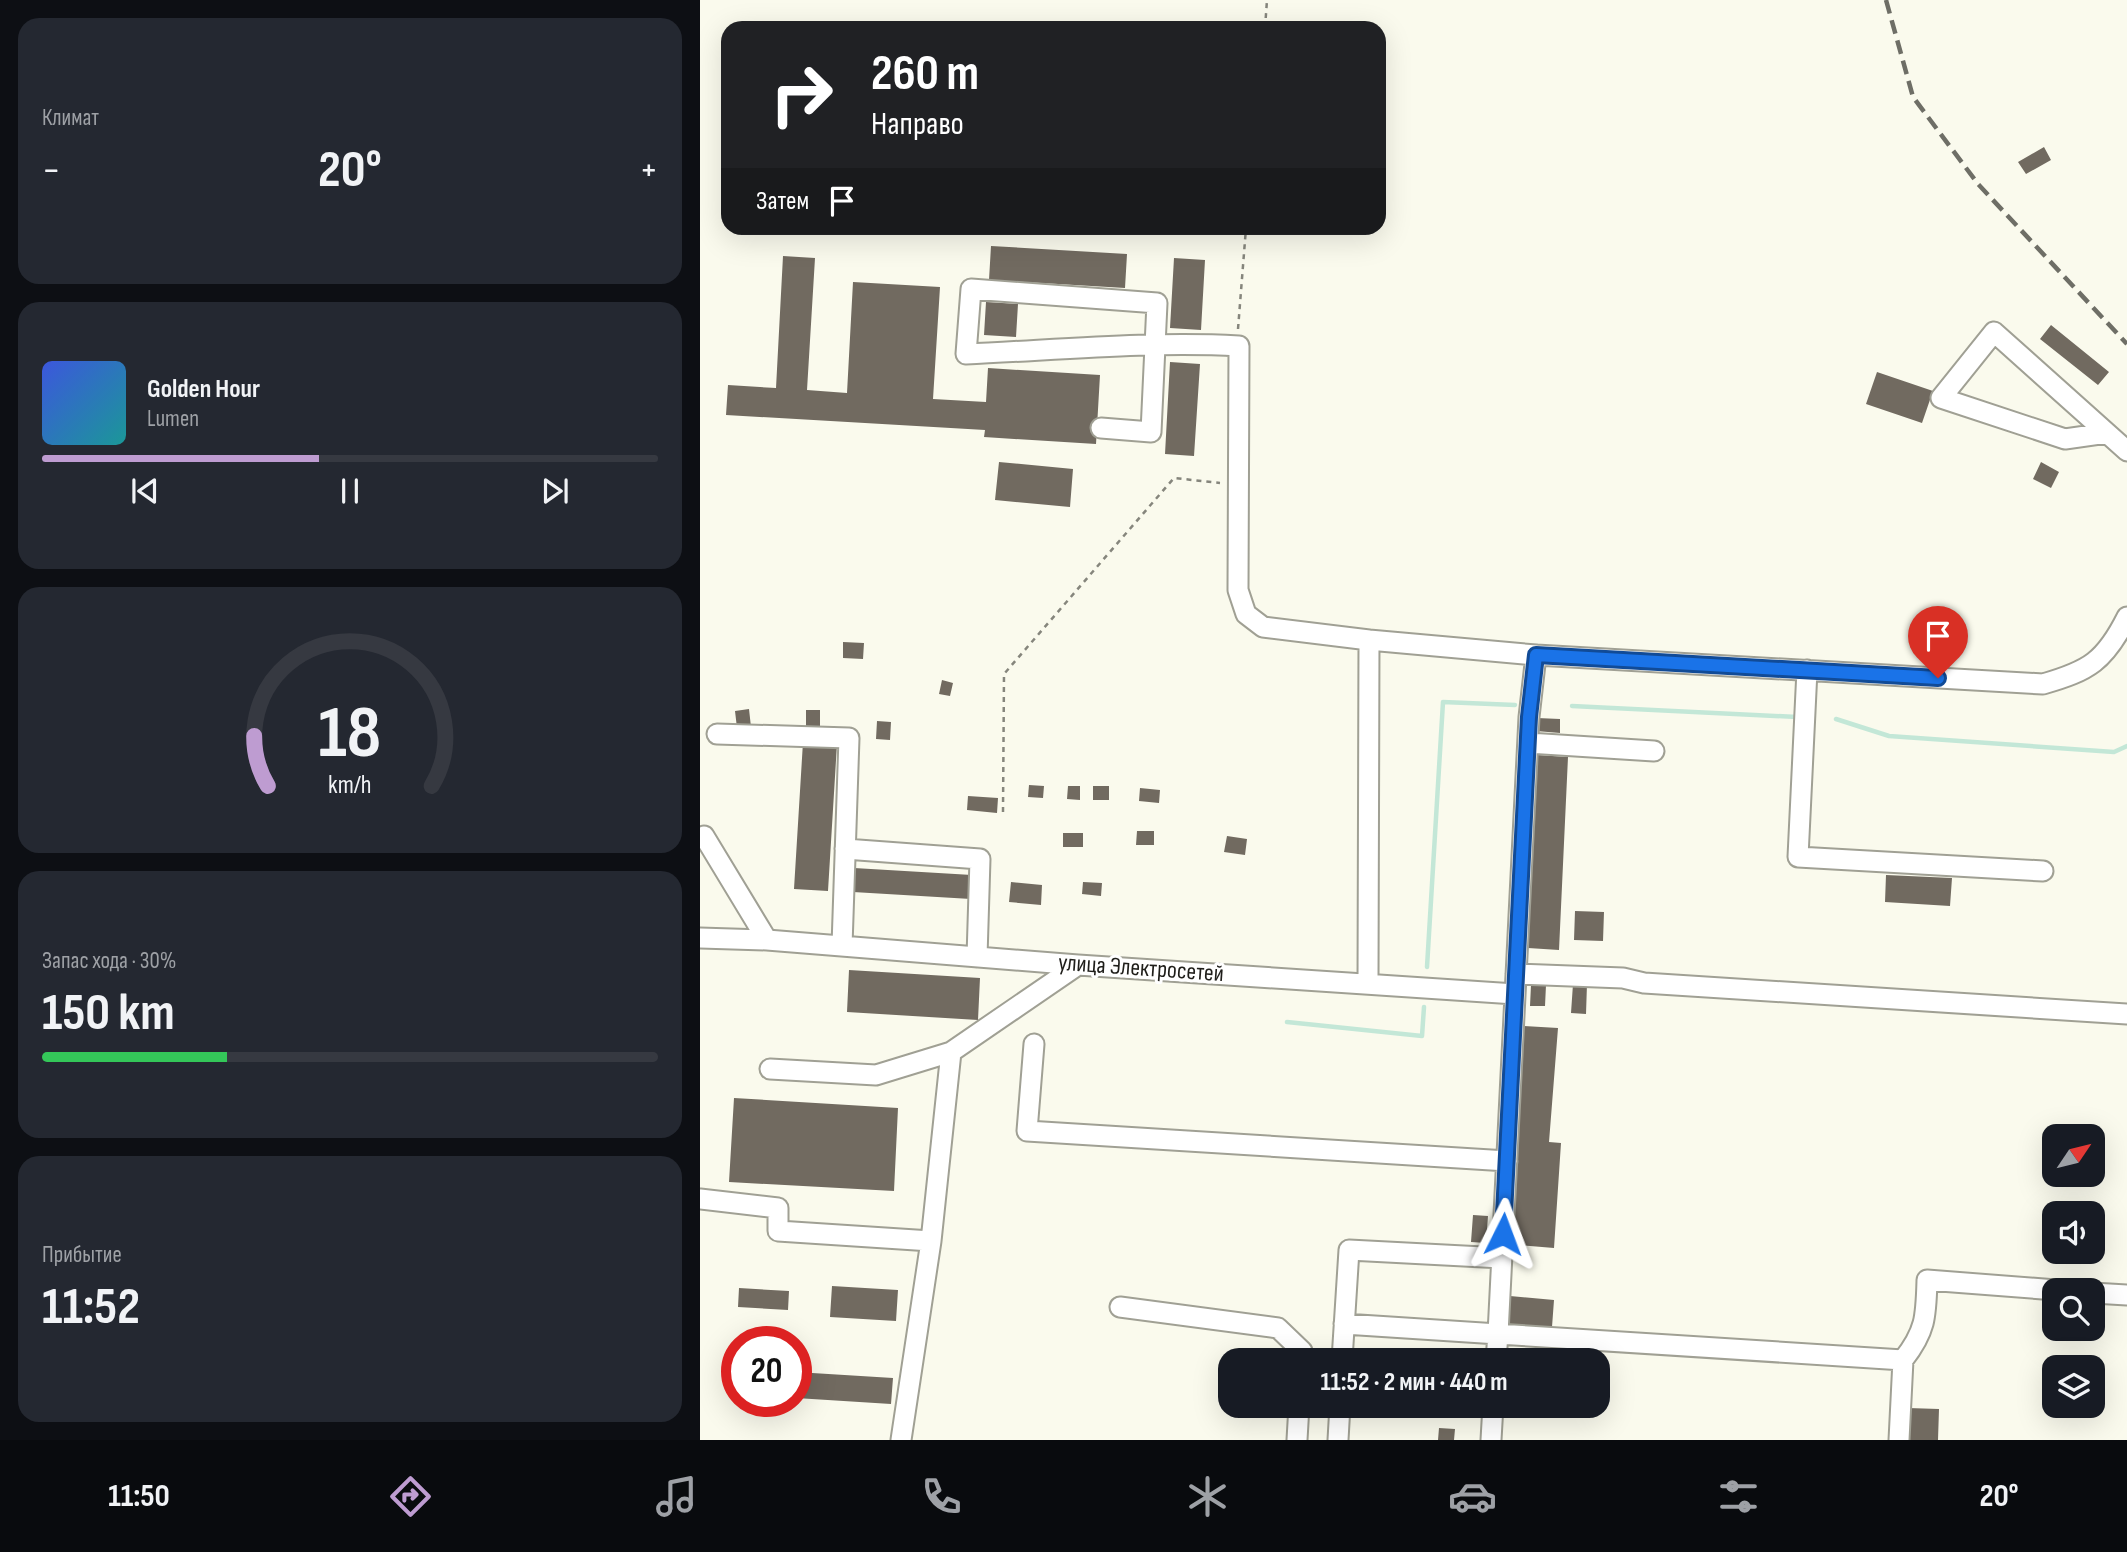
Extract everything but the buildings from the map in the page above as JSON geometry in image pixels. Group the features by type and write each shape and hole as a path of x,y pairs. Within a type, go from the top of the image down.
{"street":[{"path":"1101,428 1151,432 1155,346 1157,303 971,289 966,354 1155,346 1239,346 1238,590 1246,614 1263,627 1369,640 1536,655 2043,684 2080,673 2111,647 2127,617"},
{"path":"2107,433 2065,439 1941,398 1994,332 2107,433 2127,451"},
{"path":"1368,982 1369,640"},
{"path":"1497,1348 1528,743 1536,655"},
{"path":"1807,670 1798,858 2043,871"},
{"path":"717,734 849,738 842,946"},
{"path":"1528,743 1654,751"},
{"path":"704,836 767,940"},
{"path":"845,849 979,859 977,957"},
{"name":"улица Электросетей","path":"700,938 767,940 1078,965 1368,982 1515,994"},
{"path":"770,1069 876,1075 951,1052 1078,965"},
{"path":"1516,974 1623,978 1644,983 2127,1014"},
{"path":"1034,1044 1027,1131 1507,1161"},
{"path":"901,1440 931,1241 951,1052"},
{"path":"700,1199 778,1208 778,1231 931,1241"},
{"path":"1343,1348 1349,1250 1502,1258"},
{"path":"1899,1440 1903,1360 1919,1340 1926,1320 1927,1280 2042,1289"},
{"path":"2105,1294 2127,1295"},
{"path":"1120,1307 1278,1328 1299,1348"},
{"path":"1344,1324 1903,1360"},
{"path":"1297,1440 1298,1418"},
{"path":"1338,1440 1339,1418"},
{"path":"1491,1440 1492,1418"}],"path":[{"path":"1266,21 1267,0"},
{"path":"1239,346 1237,323 1245,235"},
{"path":"1003,812 1004,674 1174,478 1238,484"}],"waterway":[{"path":"1427,967 1443,702 1515,705"},
{"path":"1572,706 1797,717"},
{"path":"1836,719 1889,736 2114,752 2127,746"},
{"path":"1287,1022 1422,1036 1424,1007"}],"railway":[{"path":"1886,0 1913,97 1978,184 2127,344"}],"route":[{"path":"1503,1234 1529,717 1536,655 1938,678"}]}
